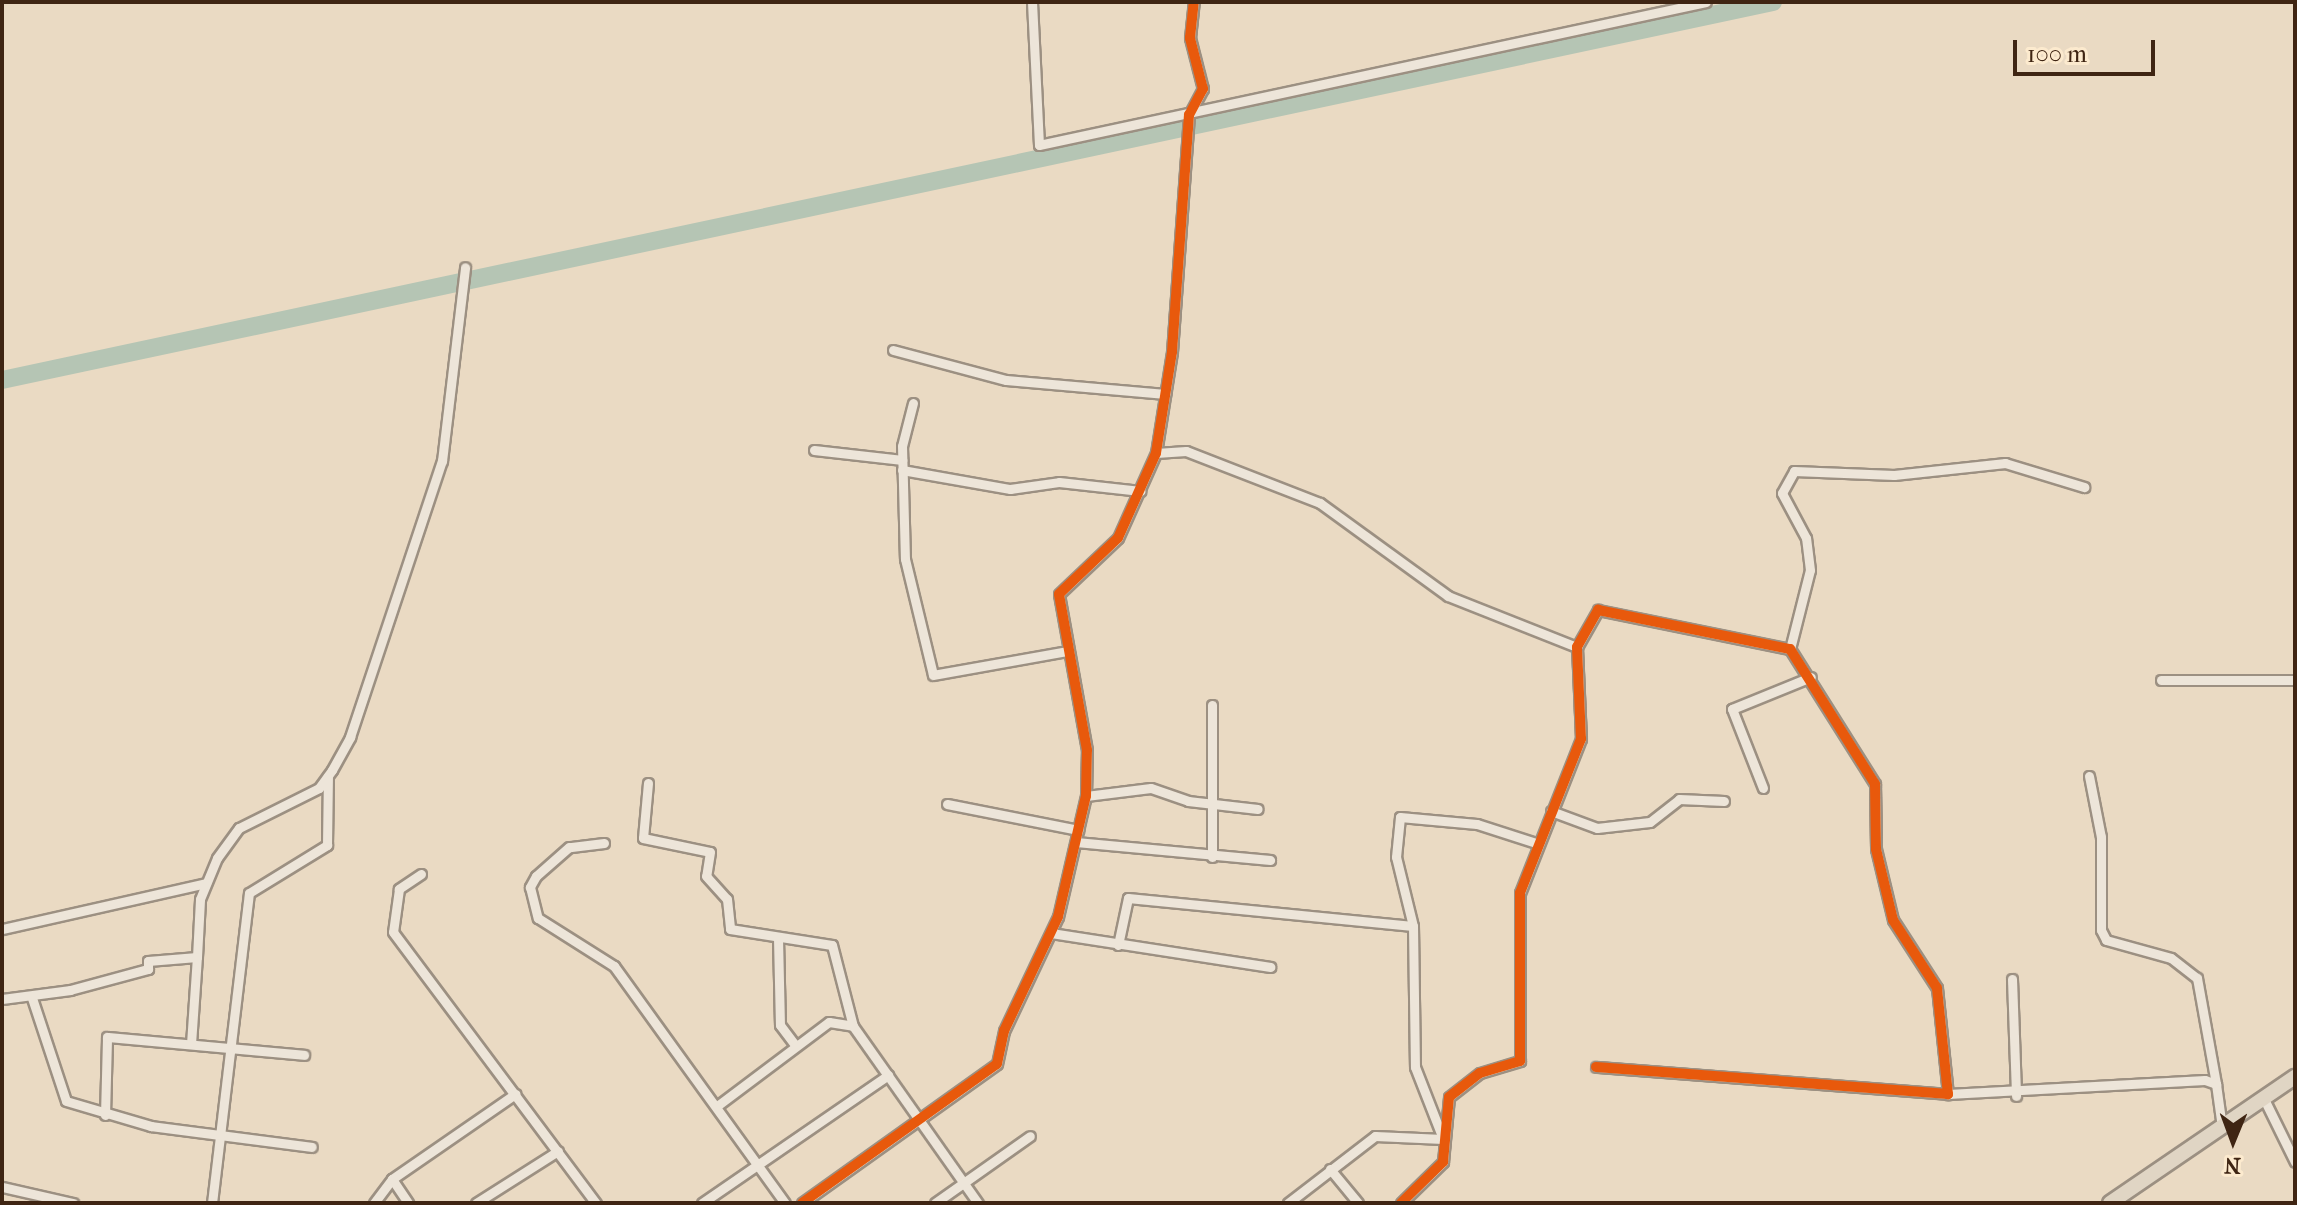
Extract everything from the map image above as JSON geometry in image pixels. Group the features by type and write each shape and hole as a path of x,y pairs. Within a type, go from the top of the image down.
{"highway":[{"path":"2110,1203 2295,1077"}],"street":[{"path":"1032,2 1039,145 1706,2"},
{"path":"802,1203 997,1064 1004,1031 1051,933 1086,796 1087,750 1068,651 1062,584 1118,538 1156,453 1165,394 1190,132 1189,115 1203,77 1190,38 1194,2"},
{"path":"191,1044 206,883 239,828 319,788 355,724 442,461 466,288 465,267"},
{"path":"893,350 1006,380 1165,394"},
{"path":"913,403 902,465 905,559 933,675 1068,651"},
{"path":"814,450 902,465 1010,489 1059,482 1141,491"},
{"path":"1156,453 1186,451 1320,503 1448,596 1577,647"},
{"path":"1790,649 1810,570 1806,538 1782,493 1794,471 1894,475 2005,463 2084,487"},
{"path":"1401,1203 1443,1162 1449,1097 1480,1073 1520,1061 1520,893 1536,843 1581,739 1577,647 1598,610 1790,649 1811,677 1875,784 1876,849 1893,920 1937,988 1948,1094"},
{"path":"1763,788 1732,709 1811,677"},
{"path":"2161,680 2295,680"},
{"path":"1212,705 1212,857"},
{"path":"212,1203 223,1137 249,893 327,845 328,775"},
{"path":"2089,776 2101,837 2101,930 2106,940 2171,958 2197,978 2222,1127"},
{"path":"648,783 643,838 710,852 706,876 727,899 730,929 832,945 853,1026 978,1203"},
{"path":"1086,796 1151,788 1213,805 1258,809"},
{"path":"1551,811 1597,828 1650,822 1679,799 1724,801"},
{"path":"947,804 1078,830"},
{"path":"1443,1139 1415,1067 1413,926 1396,857 1400,817 1477,824 1536,843"},
{"path":"1076,842 1270,860"},
{"path":"604,843 569,847 536,876 530,887 538,918 601,952 717,1106 785,1203"},
{"path":"421,874 399,889 389,923 593,1202"},
{"path":"2,929 206,883"},
{"path":"1118,945 1128,898 1413,926"},
{"path":"1051,933 1270,967"},
{"path":"778,938 780,1025 796,1046"},
{"path":"2,999 32,998 148,969 148,961 197,957"},
{"path":"2012,979 2016,1096"},
{"path":"32,998 66,1101 105,1115 223,1137 312,1147"},
{"path":"717,1106 829,1022 853,1026"},
{"path":"105,1115 107,1037 232,1046 304,1055"},
{"path":"1596,1067 1948,1094 2016,1096 2173,1078 2216,1084"},
{"path":"702,1203 888,1075"},
{"path":"374,1203 392,1179 515,1094"},
{"path":"2264,1099 2295,1162"},
{"path":"935,1203 1030,1136"},
{"path":"1288,1203 1375,1136 1443,1139"},
{"path":"476,1203 558,1151"},
{"path":"1330,1169 1358,1203"},
{"path":"392,1179 408,1203"},
{"path":"2,1187 48,1201 73,1203"}],"waterway":[{"path":"2,380 1773,2"}],"cycle path":[{"path":"802,1203 997,1064 1004,1031 1058,917 1086,796 1087,750 1059,594 1118,538 1156,453 1172,352 1189,115 1203,89 1190,38 1194,2"},
{"path":"1401,1203 1443,1162 1449,1097 1480,1073 1520,1061 1520,893 1581,739 1577,647 1598,610 1790,649 1875,784 1876,849 1893,920 1937,988 1948,1094 1596,1067"}]}
